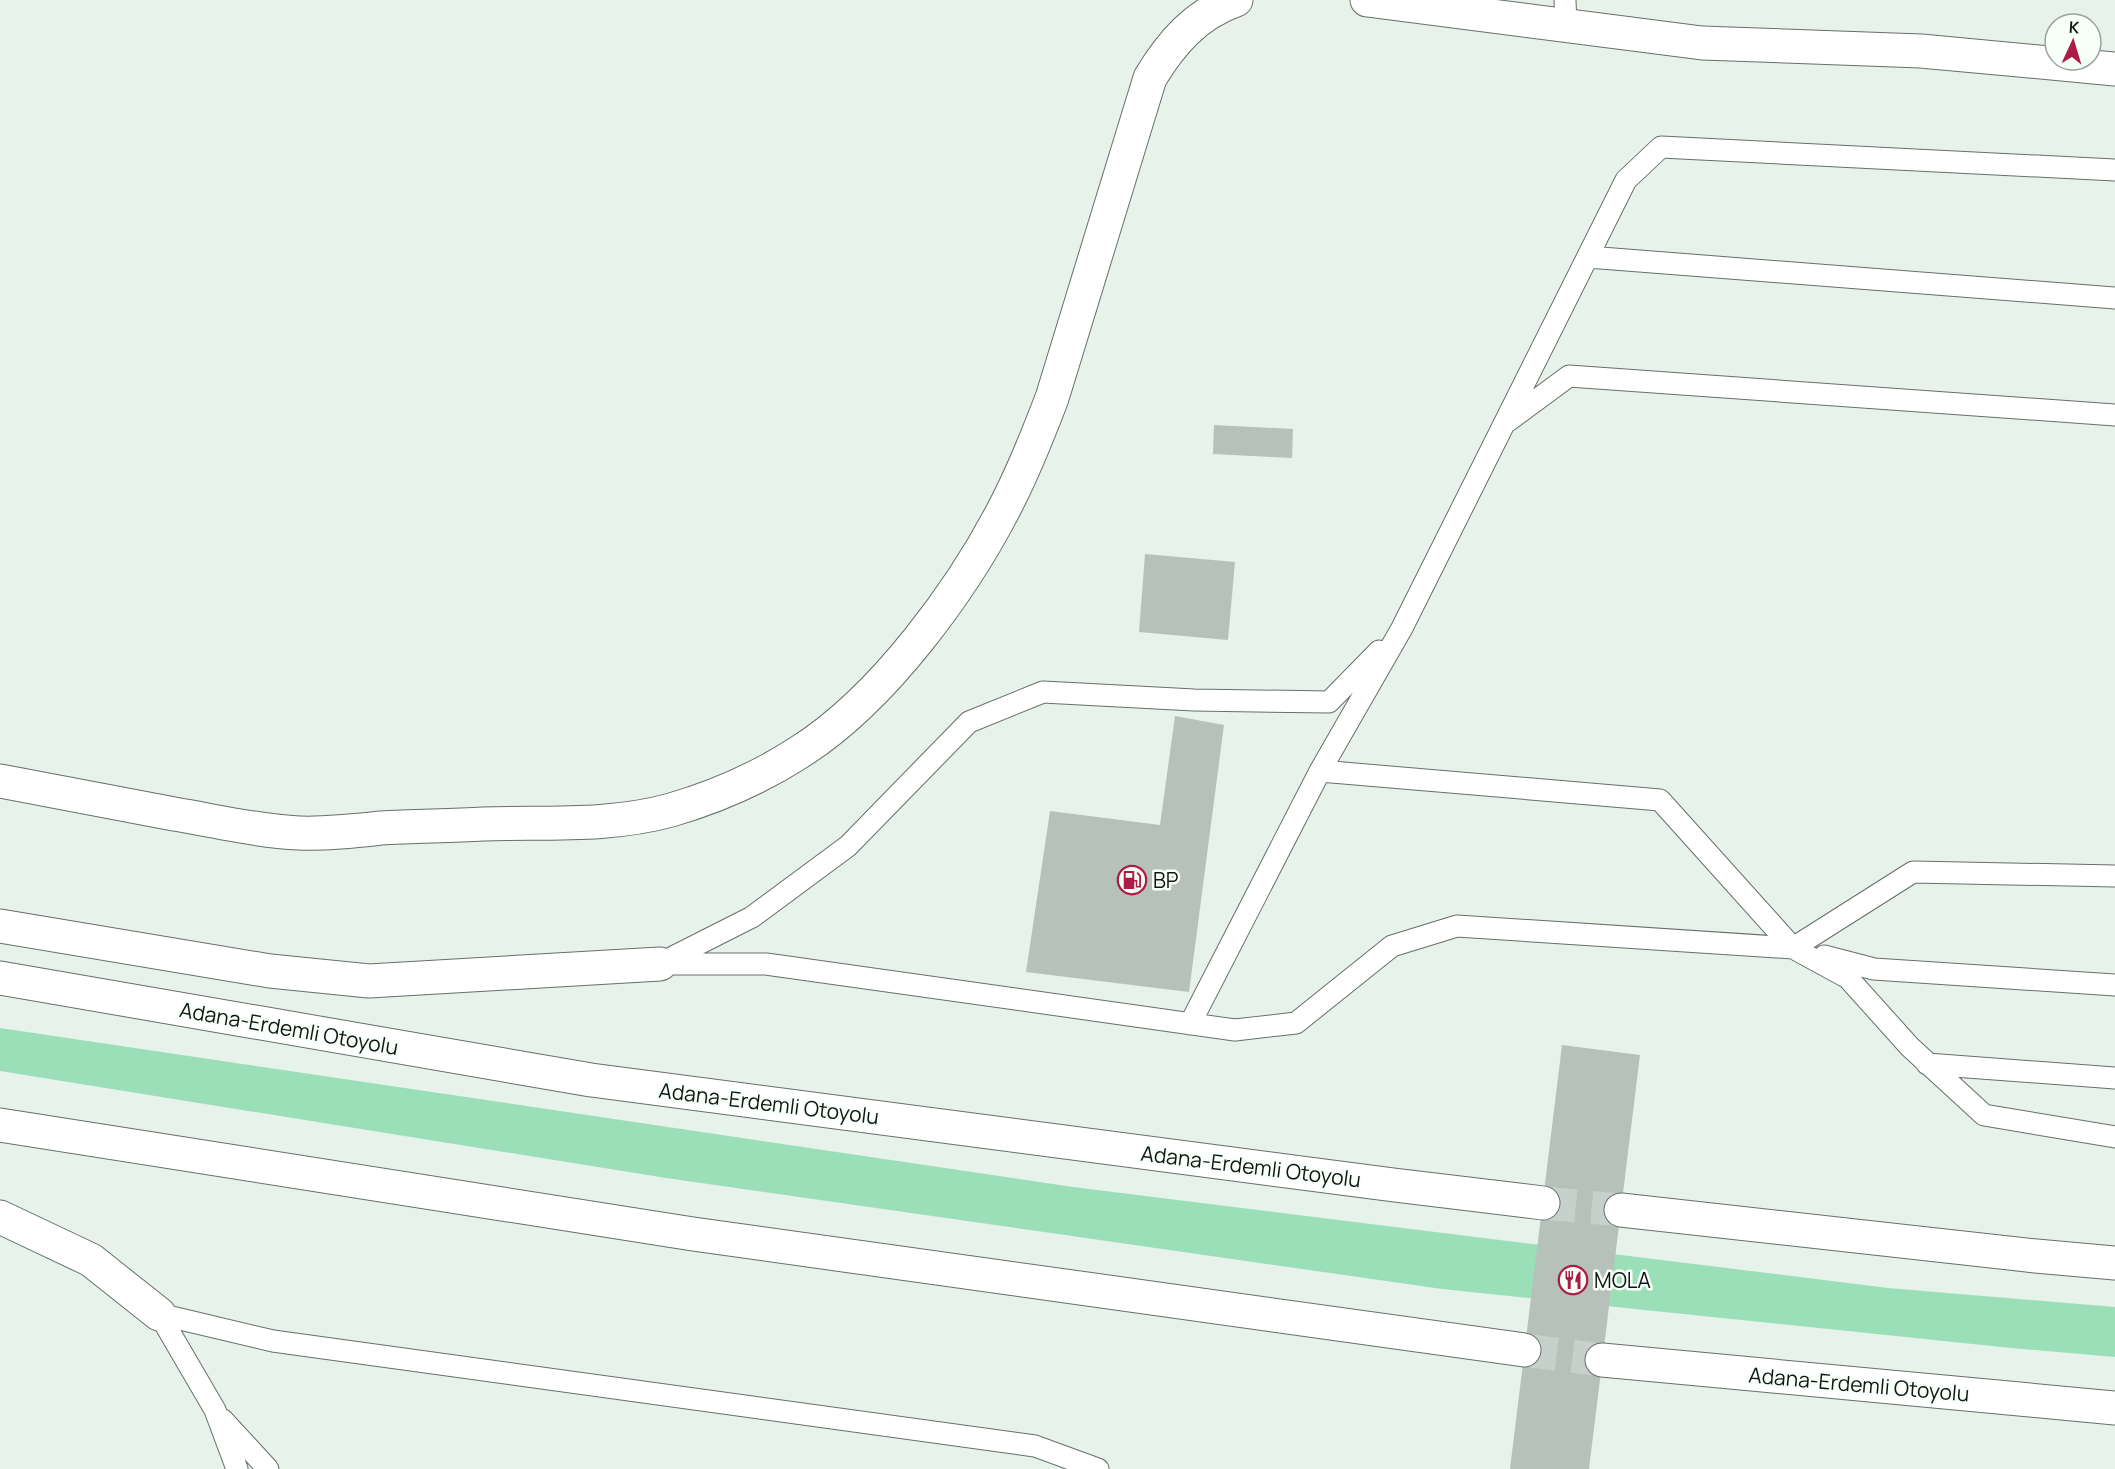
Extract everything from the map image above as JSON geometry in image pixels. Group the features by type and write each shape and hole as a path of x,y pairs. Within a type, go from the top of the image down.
{"main road":[{"path":"0,781 243,826 302,833 342,833 382,828 532,822 578,823 624,819 669,810 713,796 758,776 801,752 876,688 916,643 952,596 984,545 1033,449 1052,398 1150,78 1165,53 1184,31 1208,13 1236,0"},
{"path":"1367,0 1565,13 1702,43 1921,51 2115,69"},
{"path":"0,926 270,971 369,981 660,964"},
{"name":"Adana-Erdemli Otoyolu","path":"0,978 591,1080 1543,1203"},
{"path":"0,1125 693,1234 1524,1350"},
{"path":"1621,1210 2036,1257 2115,1263"},
{"path":"0,1216 92,1260 159,1314"},
{"name":"Adana-Erdemli Otoyolu","path":"1602,1360 2115,1408"}],"lane":[{"path":"1190,1024 1320,771 1402,628 1626,180 1661,147 2115,170"},
{"path":"1588,257 2115,298"},
{"path":"1504,423 1569,376 2115,415"},
{"path":"660,964 752,917 848,846 969,722 1042,692 1194,700 1329,702 1402,628"},
{"path":"1320,771 1660,800 1793,948 1848,978 1910,1047 1984,1115 2115,1137"},
{"path":"1793,948 1913,872 2115,876"},
{"path":"660,964 766,964 1235,1030 1296,1023 1392,946 1457,926 1793,948 1874,969 2115,985"},
{"path":"1928,1064 2115,1078"},
{"path":"159,1314 215,1410 237,1469"},
{"path":"159,1314 273,1341 1035,1446 1098,1469"},
{"path":"215,1410 268,1469"}],"green space":[{"path":"0,1028 1073,1187 1888,1288 2115,1307 2115,1357 1442,1289 666,1178 0,1071"}],"building":[{"path":"1214,425 1293,429 1292,458 1213,454"},
{"path":"1145,554 1235,562 1228,640 1139,632"},
{"path":"1175,716 1224,725 1189,992 1026,972 1050,811 1160,825"},
{"name":"MOLA","path":"1562,1045 1640,1055 1589,1469 1510,1469"}],"tunnel":[{"path":"1543,1203 1621,1210"},
{"path":"1524,1350 1602,1360"}],"place":[{"name":"BP","path":"1132,880"},
{"name":"MOLA","path":"1573,1280"}]}
